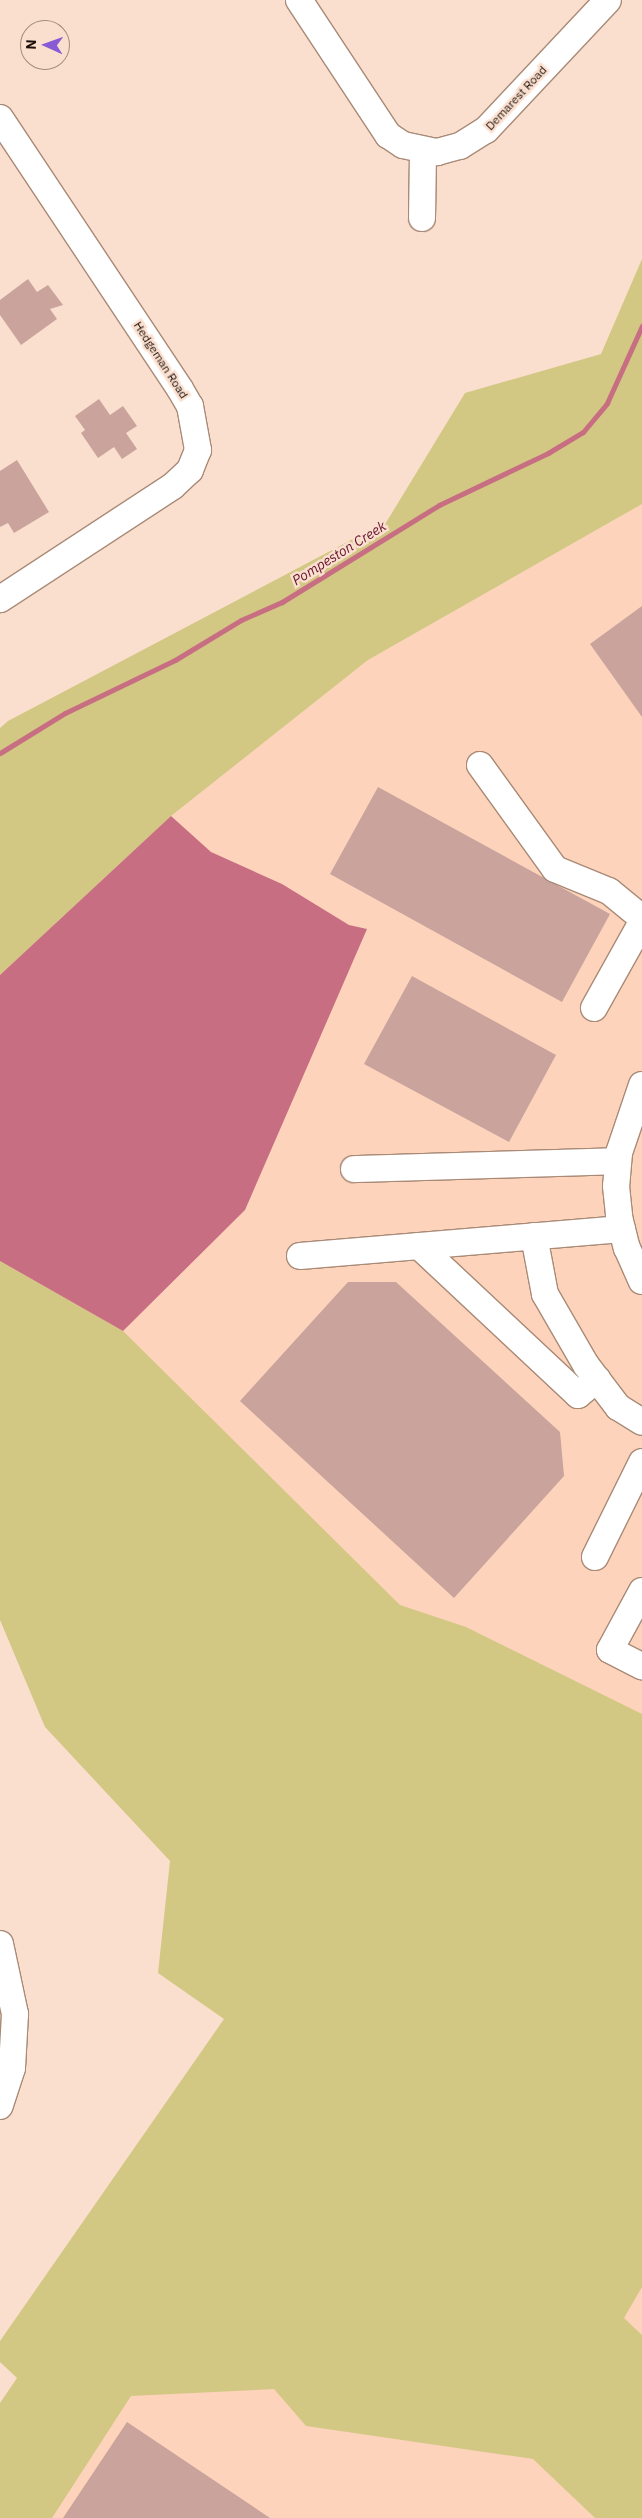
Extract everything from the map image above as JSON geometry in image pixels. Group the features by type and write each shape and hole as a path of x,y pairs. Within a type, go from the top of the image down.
{"street":[{"name":"Demarest Road","path":"299,0 388,135 403,145 423,152 449,151 486,130 608,0"},
{"name":"Hedgeman Road","path":"0,118 180,389 190,406 198,450 190,470 173,486 0,599"},
{"path":"422,218 423,152"},
{"path":"480,765 555,869 609,890 642,920 594,1008"},
{"path":"642,1085 628,1121 618,1161 616,1186 622,1229 642,1281"},
{"path":"354,1168 618,1161"},
{"path":"300,1256 622,1229"},
{"path":"534,1236 545,1294 597,1379 618,1407 642,1422"},
{"path":"419,1246 578,1395 597,1379"},
{"path":"595,1557 642,1462"},
{"path":"642,1591 610,1650 642,1666"},
{"path":"0,1944 15,2014 12,2068 0,2106"}],"shaded area":[{"path":"642,259 642,504 368,660 171,816 0,975 0,728 8,721 387,521 465,393 601,354"},
{"path":"642,504 642,2518 0,2518 191,2132 317,1834 0,1380 0,881 171,816 368,660"},
{"path":"171,816 211,852 282,884 349,925 367,929 245,1210 123,1331 0,1261 0,975"},
{"path":"0,1261 123,1331 400,1605 466,1627 642,1714 642,2287 624,2318 642,2335 642,2518 595,2518 533,2459 306,2426 274,2389 131,2396 52,2518 0,2518 0,2403 17,2378 0,2362 0,2341 224,2019 158,1973 170,1861 45,1727 0,1620"}],"building":[{"path":"28,279 37,292 48,285 63,305 50,309 57,319 21,345 0,315 0,300"},
{"path":"99,399 110,415 123,406 137,426 126,433 137,449 122,459 114,447 98,458 81,433 85,430 75,416"},
{"path":"17,460 49,512 14,533 8,523 0,527 0,471"},
{"path":"642,606 642,717 590,644"},
{"path":"378,787 610,914 562,1002 330,874"},
{"path":"412,976 556,1055 509,1142 364,1064"},
{"path":"348,1282 396,1282 560,1432 564,1476 454,1598 240,1401"},
{"path":"127,2422 270,2518 63,2518"}],"waterway":[{"name":"Pompeston Creek","path":"0,753 65,713 175,660 241,620 282,602 439,505 548,453 583,432 607,403 642,326"}]}
